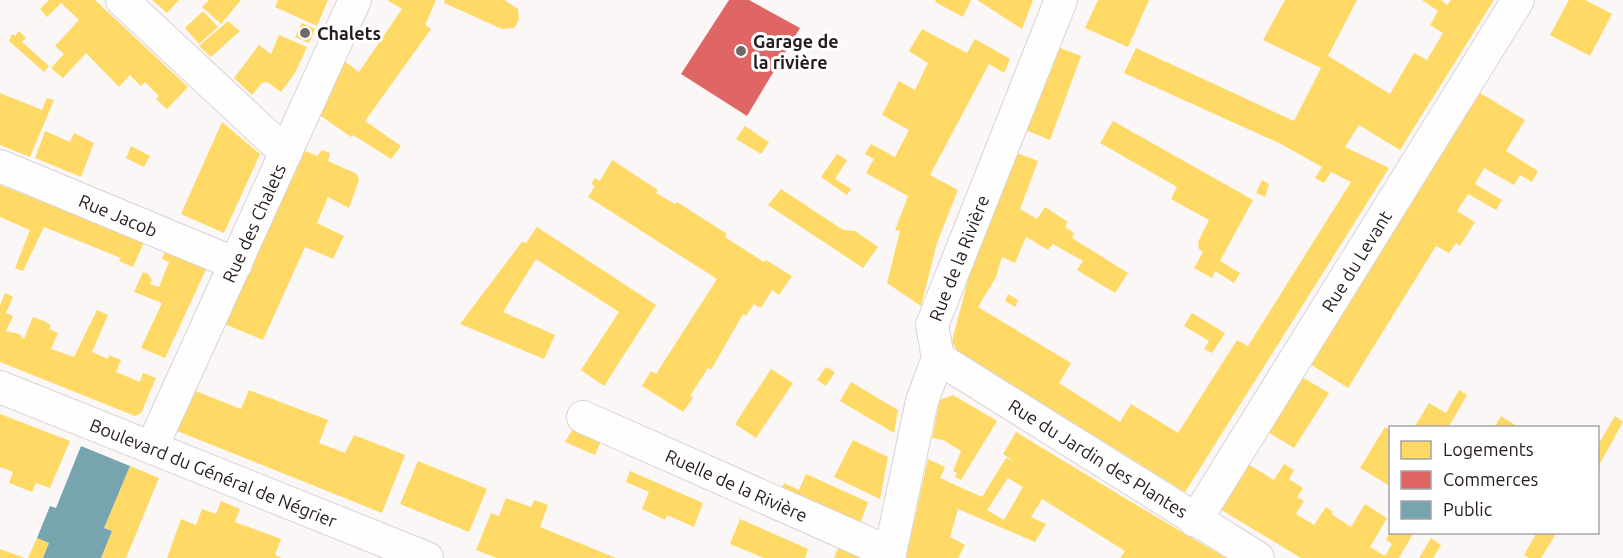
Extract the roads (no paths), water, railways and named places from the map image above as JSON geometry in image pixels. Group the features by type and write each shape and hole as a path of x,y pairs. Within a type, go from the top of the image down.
{"street":[{"path":"122,0 286,153"},
{"name":"Rue des Chalets","path":"152,447 355,0"},
{"name":"Rue de la Rivière","path":"938,358 932,325 1061,0"},
{"name":"Rue du Levant","path":"1195,521 1518,0"},
{"name":"Rue Jacob","path":"0,166 236,264"},
{"path":"889,555 922,401 938,358"},
{"name":"Rue du Jardin des Plantes","path":"938,358 1195,521 1258,558"},
{"name":"Boulevard du Général de Négrier","path":"0,387 427,558"},
{"name":"Ruelle de la Rivière","path":"583,417 889,555"}],"place":[{"name":"Chalets","path":"305,33"},
{"name":"Garage de la rivière","path":"741,51"}]}
